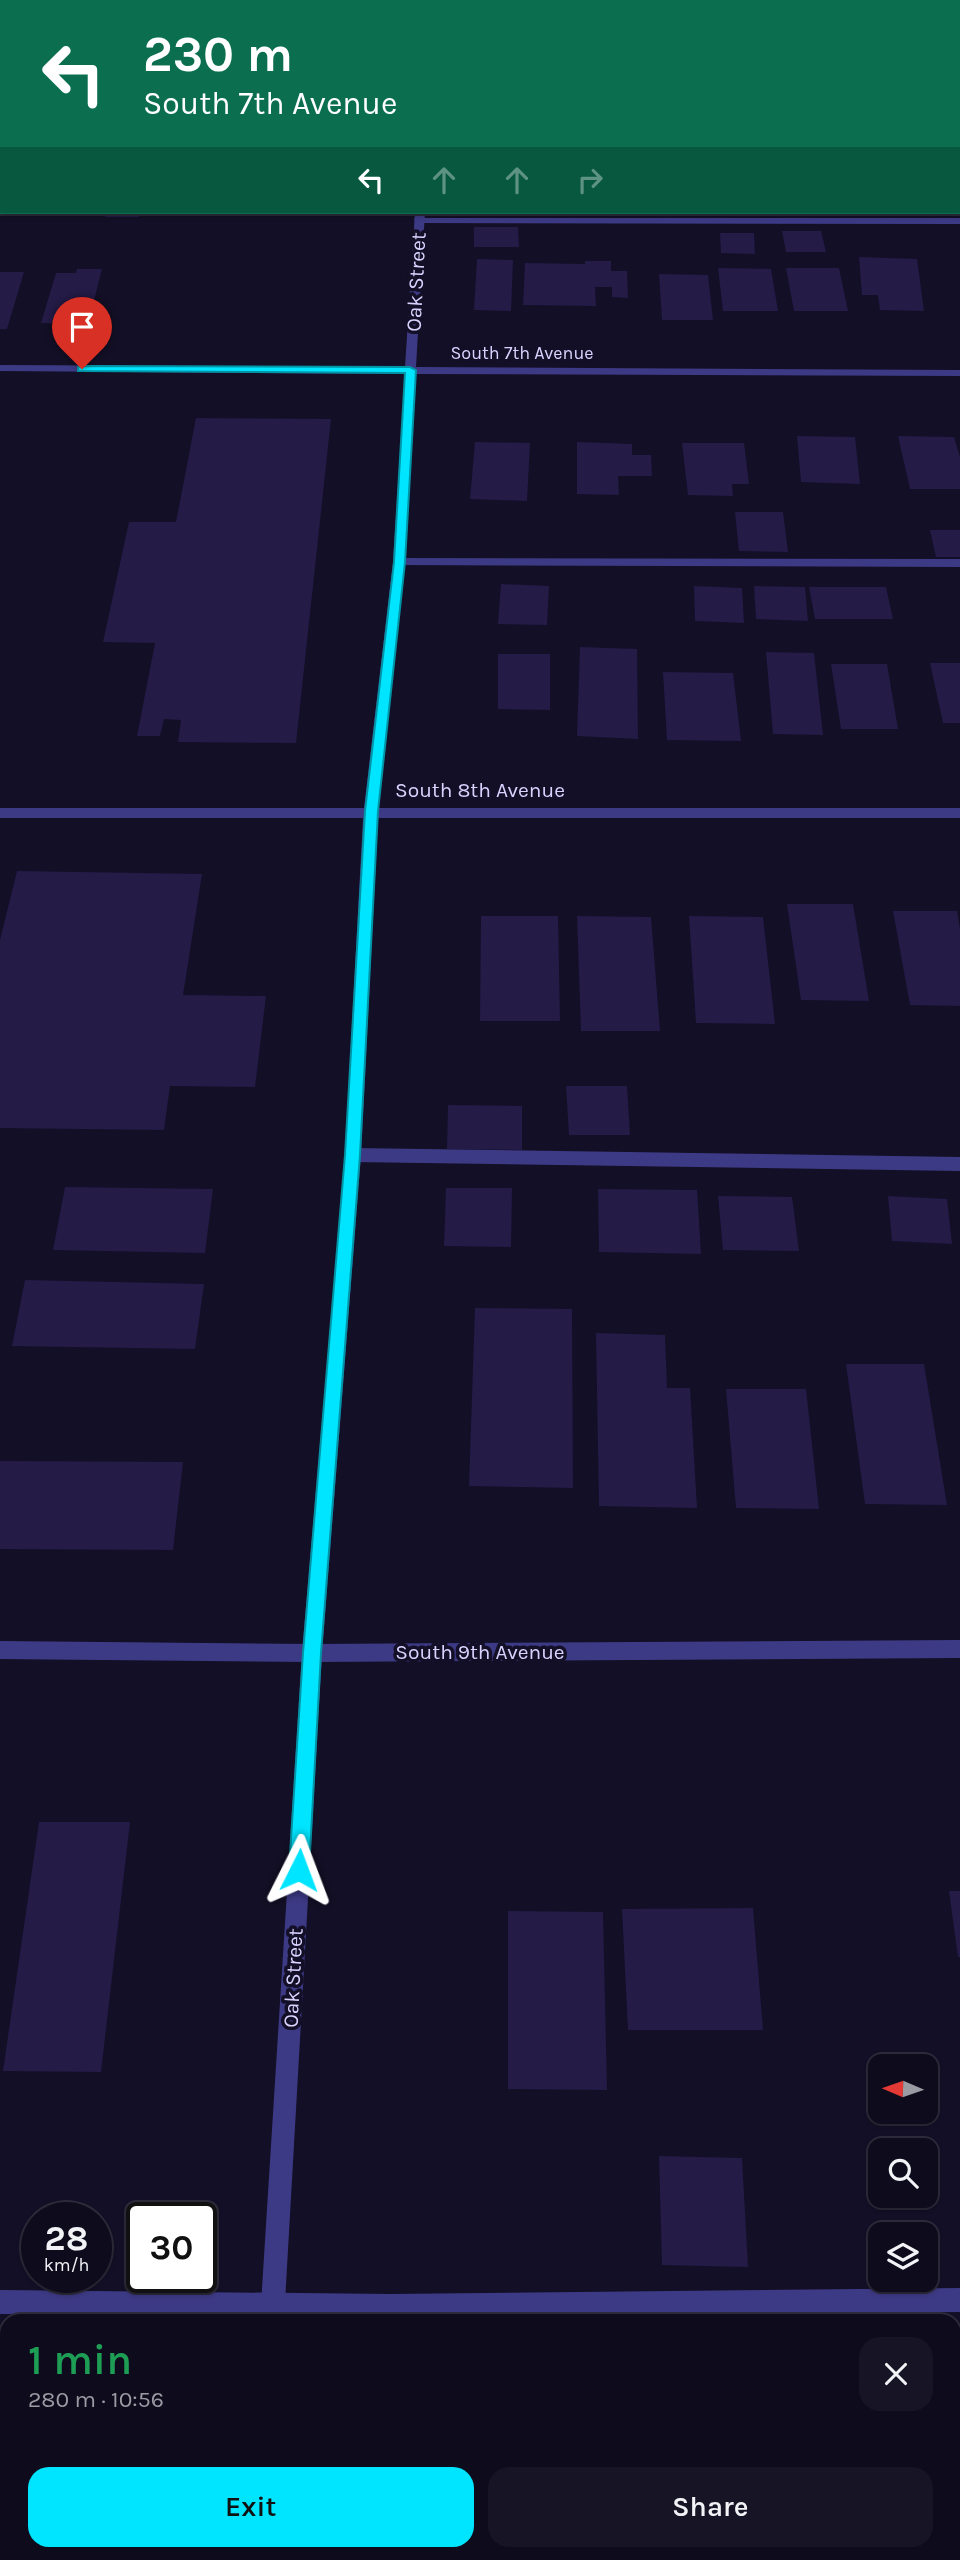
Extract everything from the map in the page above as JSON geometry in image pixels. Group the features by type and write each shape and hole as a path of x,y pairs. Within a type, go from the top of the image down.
{"street":[{"path":"419,216 960,220"},
{"name":"Oak Street","path":"272,2313 312,1653 353,1155 371,811 399,562 419,216"},
{"name":"South 7th Avenue","path":"0,369 960,373"},
{"path":"399,562 960,563"},
{"name":"South 8th Avenue","path":"0,813 960,813"},
{"path":"353,1155 960,1164"},
{"name":"South 9th Avenue","path":"0,1650 312,1653 960,1649"},
{"path":"0,2302 272,2313 960,2300"}],"building":[{"path":"106,214 140,214 139,217 105,217"},
{"path":"474,227 518,227 519,247 474,247"},
{"path":"782,231 821,231 826,252 786,252"},
{"path":"720,233 754,233 755,254 721,253"},
{"path":"859,257 917,259 924,311 880,310 878,295 862,295"},
{"path":"477,259 513,260 511,311 474,310"},
{"path":"585,261 611,261 611,271 627,271 628,298 612,297 612,287 595,287 596,306 523,305 525,263 585,264"},
{"path":"718,268 771,269 778,311 723,311"},
{"path":"786,268 839,268 848,311 794,311"},
{"path":"77,269 102,269 88,324 41,323 56,273 76,273"},
{"path":"0,272 24,272 7,329 0,329"},
{"path":"659,274 708,275 713,320 662,320"},
{"path":"196,418 331,419 296,743 178,742 181,720 164,719 160,736 137,736 155,643 103,642 129,522 176,522"},
{"path":"797,436 855,437 860,484 801,482"},
{"path":"898,436 954,437 960,457 960,489 910,489"},
{"path":"475,442 530,443 527,501 470,499"},
{"path":"577,442 632,444 632,455 651,455 652,476 618,476 619,495 577,494"},
{"path":"682,443 744,443 749,484 732,484 733,496 688,495"},
{"path":"735,512 783,512 788,552 739,551"},
{"path":"930,530 960,530 960,557 936,557"},
{"path":"501,584 549,586 547,625 498,624"},
{"path":"694,586 742,588 744,623 695,621"},
{"path":"754,586 805,587 808,621 756,619"},
{"path":"809,587 886,587 893,619 815,619"},
{"path":"580,647 637,649 638,739 577,736"},
{"path":"766,652 814,653 823,735 773,734"},
{"path":"498,654 550,654 550,710 498,709"},
{"path":"930,663 960,663 960,723 943,723"},
{"path":"831,664 887,664 898,729 841,729"},
{"path":"663,672 733,673 741,741 667,740"},
{"path":"17,871 202,874 183,995 266,996 255,1087 170,1086 164,1130 0,1128 0,940"},
{"path":"787,904 853,904 869,1001 801,1000"},
{"path":"893,911 957,911 960,929 960,1006 910,1005"},
{"path":"481,916 558,916 560,1021 480,1021"},
{"path":"577,916 651,917 660,1031 581,1031"},
{"path":"689,916 763,917 775,1024 696,1023"},
{"path":"566,1086 627,1086 630,1135 569,1135"},
{"path":"448,1105 522,1106 522,1150 447,1149"},
{"path":"65,1187 213,1189 205,1253 53,1250"},
{"path":"446,1188 512,1188 511,1247 444,1246"},
{"path":"598,1189 697,1190 701,1254 599,1252"},
{"path":"718,1196 792,1197 799,1251 723,1250"},
{"path":"888,1196 947,1199 952,1244 892,1241"},
{"path":"25,1280 204,1284 195,1349 12,1346"},
{"path":"475,1308 572,1309 573,1488 469,1486"},
{"path":"596,1333 665,1335 667,1388 690,1388 697,1508 599,1506"},
{"path":"846,1364 924,1364 947,1505 865,1504"},
{"path":"726,1389 806,1389 819,1509 736,1508"},
{"path":"0,1461 183,1462 173,1550 0,1549"},
{"path":"39,1822 130,1822 101,2072 3,2071"},
{"path":"949,1891 960,1891 960,1957 958,1957"},
{"path":"753,1908 763,2030 628,2030 622,1909"},
{"path":"508,1911 603,1912 607,2090 508,2089"},
{"path":"659,2156 742,2158 748,2267 662,2265"}],"route":[{"path":"82,369 410,370 399,562 371,811 353,1155 312,1653 299,1870"}]}
